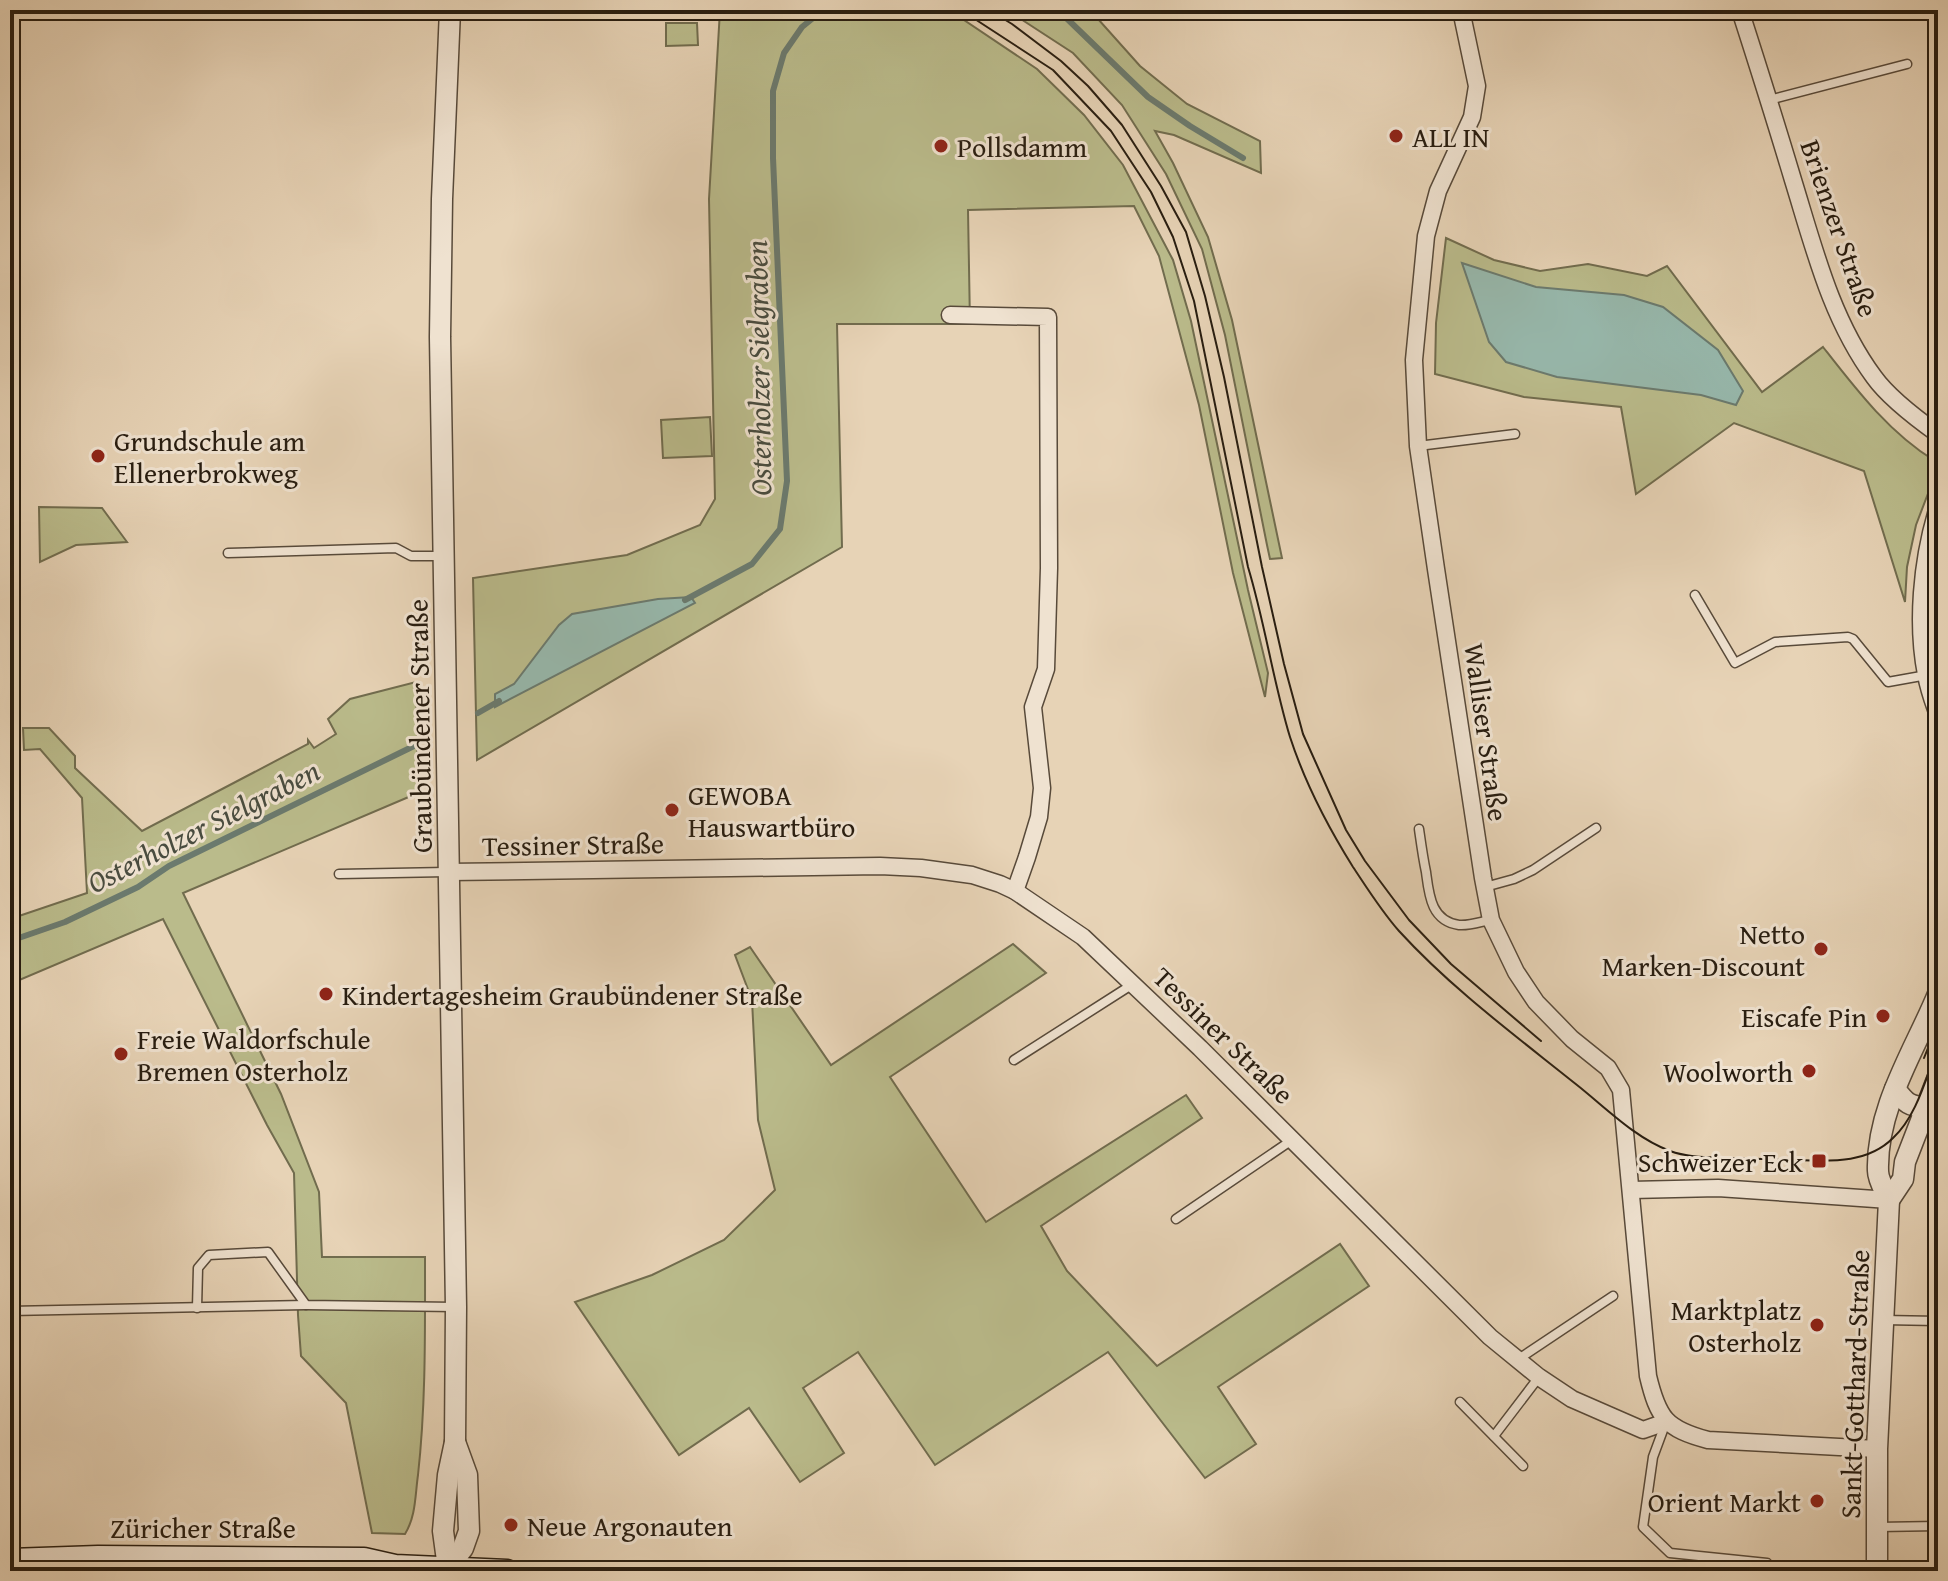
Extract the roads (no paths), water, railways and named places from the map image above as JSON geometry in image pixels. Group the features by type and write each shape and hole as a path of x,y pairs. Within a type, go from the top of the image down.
{"main road":[{"name":"Züricher Straße","path":"10,1560 98,1557 158,1564 261,1564 364,1559 384,1568 507,1571"}],"street":[{"name":"Graubündener Straße","path":"448,1570 443,1531 448,1475 455,1442 456,1307 440,337 450,10"},
{"name":"Walliser Straße","path":"1461,10 1477,86 1472,117 1438,191 1426,236 1414,360 1418,446 1491,920 1516,972 1536,1002 1572,1039 1608,1068 1621,1090 1648,1376 1653,1400 1666,1422"},
{"name":"Brienzer Straße","path":"1740,10 1821,270 1841,323 1875,379 1913,416 1938,434"},
{"path":"950,315 1048,317 1049,568 1046,669 1033,707 1042,788 1039,817 1015,891"},
{"path":"1938,514 1929,547 1923,608 1928,675 1938,709"},
{"name":"Tessiner Straße","path":"448,872 880,866 972,875 1015,891 1083,937 1293,1140 1490,1337 1572,1399 1643,1430 1666,1422 1687,1435 1708,1440 1877,1449"},
{"name":"Sankt-Gotthard-Straße","path":"1877,1571 1877,1449 1889,1200 1878,1174 1882,1134 1889,1102 1938,994"},
{"name":"Sankt-Gotthard-Straße","path":"1889,1200 1903,1179 1905,1162 1938,1077"},
{"path":"1895,1089 1906,1103 1914,1107 1927,1107"},
{"path":"1631,1190 1718,1188 1889,1200"}],"lane":[{"path":"1769,100 1907,64"},
{"path":"1418,446 1515,434"},
{"path":"228,553 396,548 411,556 445,556"},
{"path":"1695,595 1735,663 1775,642 1848,637 1853,639 1888,682 1928,675"},
{"path":"1485,887 1533,870 1596,828"},
{"path":"1419,829 1429,898 1436,913 1458,925 1491,920"},
{"path":"339,874 448,872"},
{"path":"1014,1060 1134,984"},
{"path":"1176,1219 1293,1140"},
{"path":"197,1308 198,1268 209,1255 268,1252 306,1305"},
{"path":"1517,1360 1613,1296"},
{"path":"10,1311 306,1305 456,1307"},
{"path":"1882,1320 1938,1321"},
{"path":"1494,1436 1539,1377"},
{"path":"1460,1402 1523,1466"},
{"path":"1666,1422 1653,1457 1643,1527 1670,1553 1767,1563"},
{"path":"1877,1527 1938,1526"}],"water":[{"path":"1462,263 1536,287 1624,295 1663,307 1718,350 1743,391 1736,405 1701,395 1557,377 1506,362 1489,342"},
{"path":"691,597 695,603 495,707 495,694 514,684 559,625 572,614 658,599"}],"waterway":[{"name":"Osterholzer Sielgraben","path":"685,600 752,564 780,529 787,481 773,158 773,91 784,53 802,27 823,10"},
{"path":"1058,10 1148,97 1243,158"},
{"name":"Osterholzer Sielgraben","path":"478,713 499,701"},
{"name":"Osterholzer Sielgraben","path":"10,941 65,922 138,887 169,866 414,746"}],"tram line":[{"path":"961,10 1053,70 1111,131 1151,192 1173,237 1194,301 1248,567 1290,737 1310,788 1335,836 1369,891 1399,931 1463,992 1621,1122 1657,1145 1685,1155 1822,1161 1872,1153 1893,1138 1908,1119 1938,1047"},
{"path":"989,10 1061,61 1088,86 1122,125 1186,232 1224,377 1284,664 1303,734 1346,830 1409,920 1451,964 1541,1041"},
{"path":"1938,558 1933,617 1938,659"},
{"path":"1924,1058 1938,1023"}],"place":[{"name":"ALL IN","path":"1396,136"},
{"name":"Pollsdamm","path":"941,146"},
{"name":"Grundschule am Ellenerbrokweg","path":"98,456"},
{"name":"GEWOBA Hauswartbüro","path":"672,810"},
{"name":"Netto Marken-Discount","path":"1821,949"},
{"name":"Kindertagesheim Graubündener Straße","path":"326,994"},
{"name":"Eiscafe Pin","path":"1883,1016"},
{"name":"Freie Waldorfschule Bremen Osterholz","path":"121,1054"},
{"name":"Woolworth","path":"1809,1071"},
{"name":"Schweizer Eck","path":"1819,1161"},
{"name":"Marktplatz Osterholz","path":"1817,1325"},
{"name":"Orient Markt","path":"1817,1501"},
{"name":"Neue Argonauten","path":"511,1525"}]}
